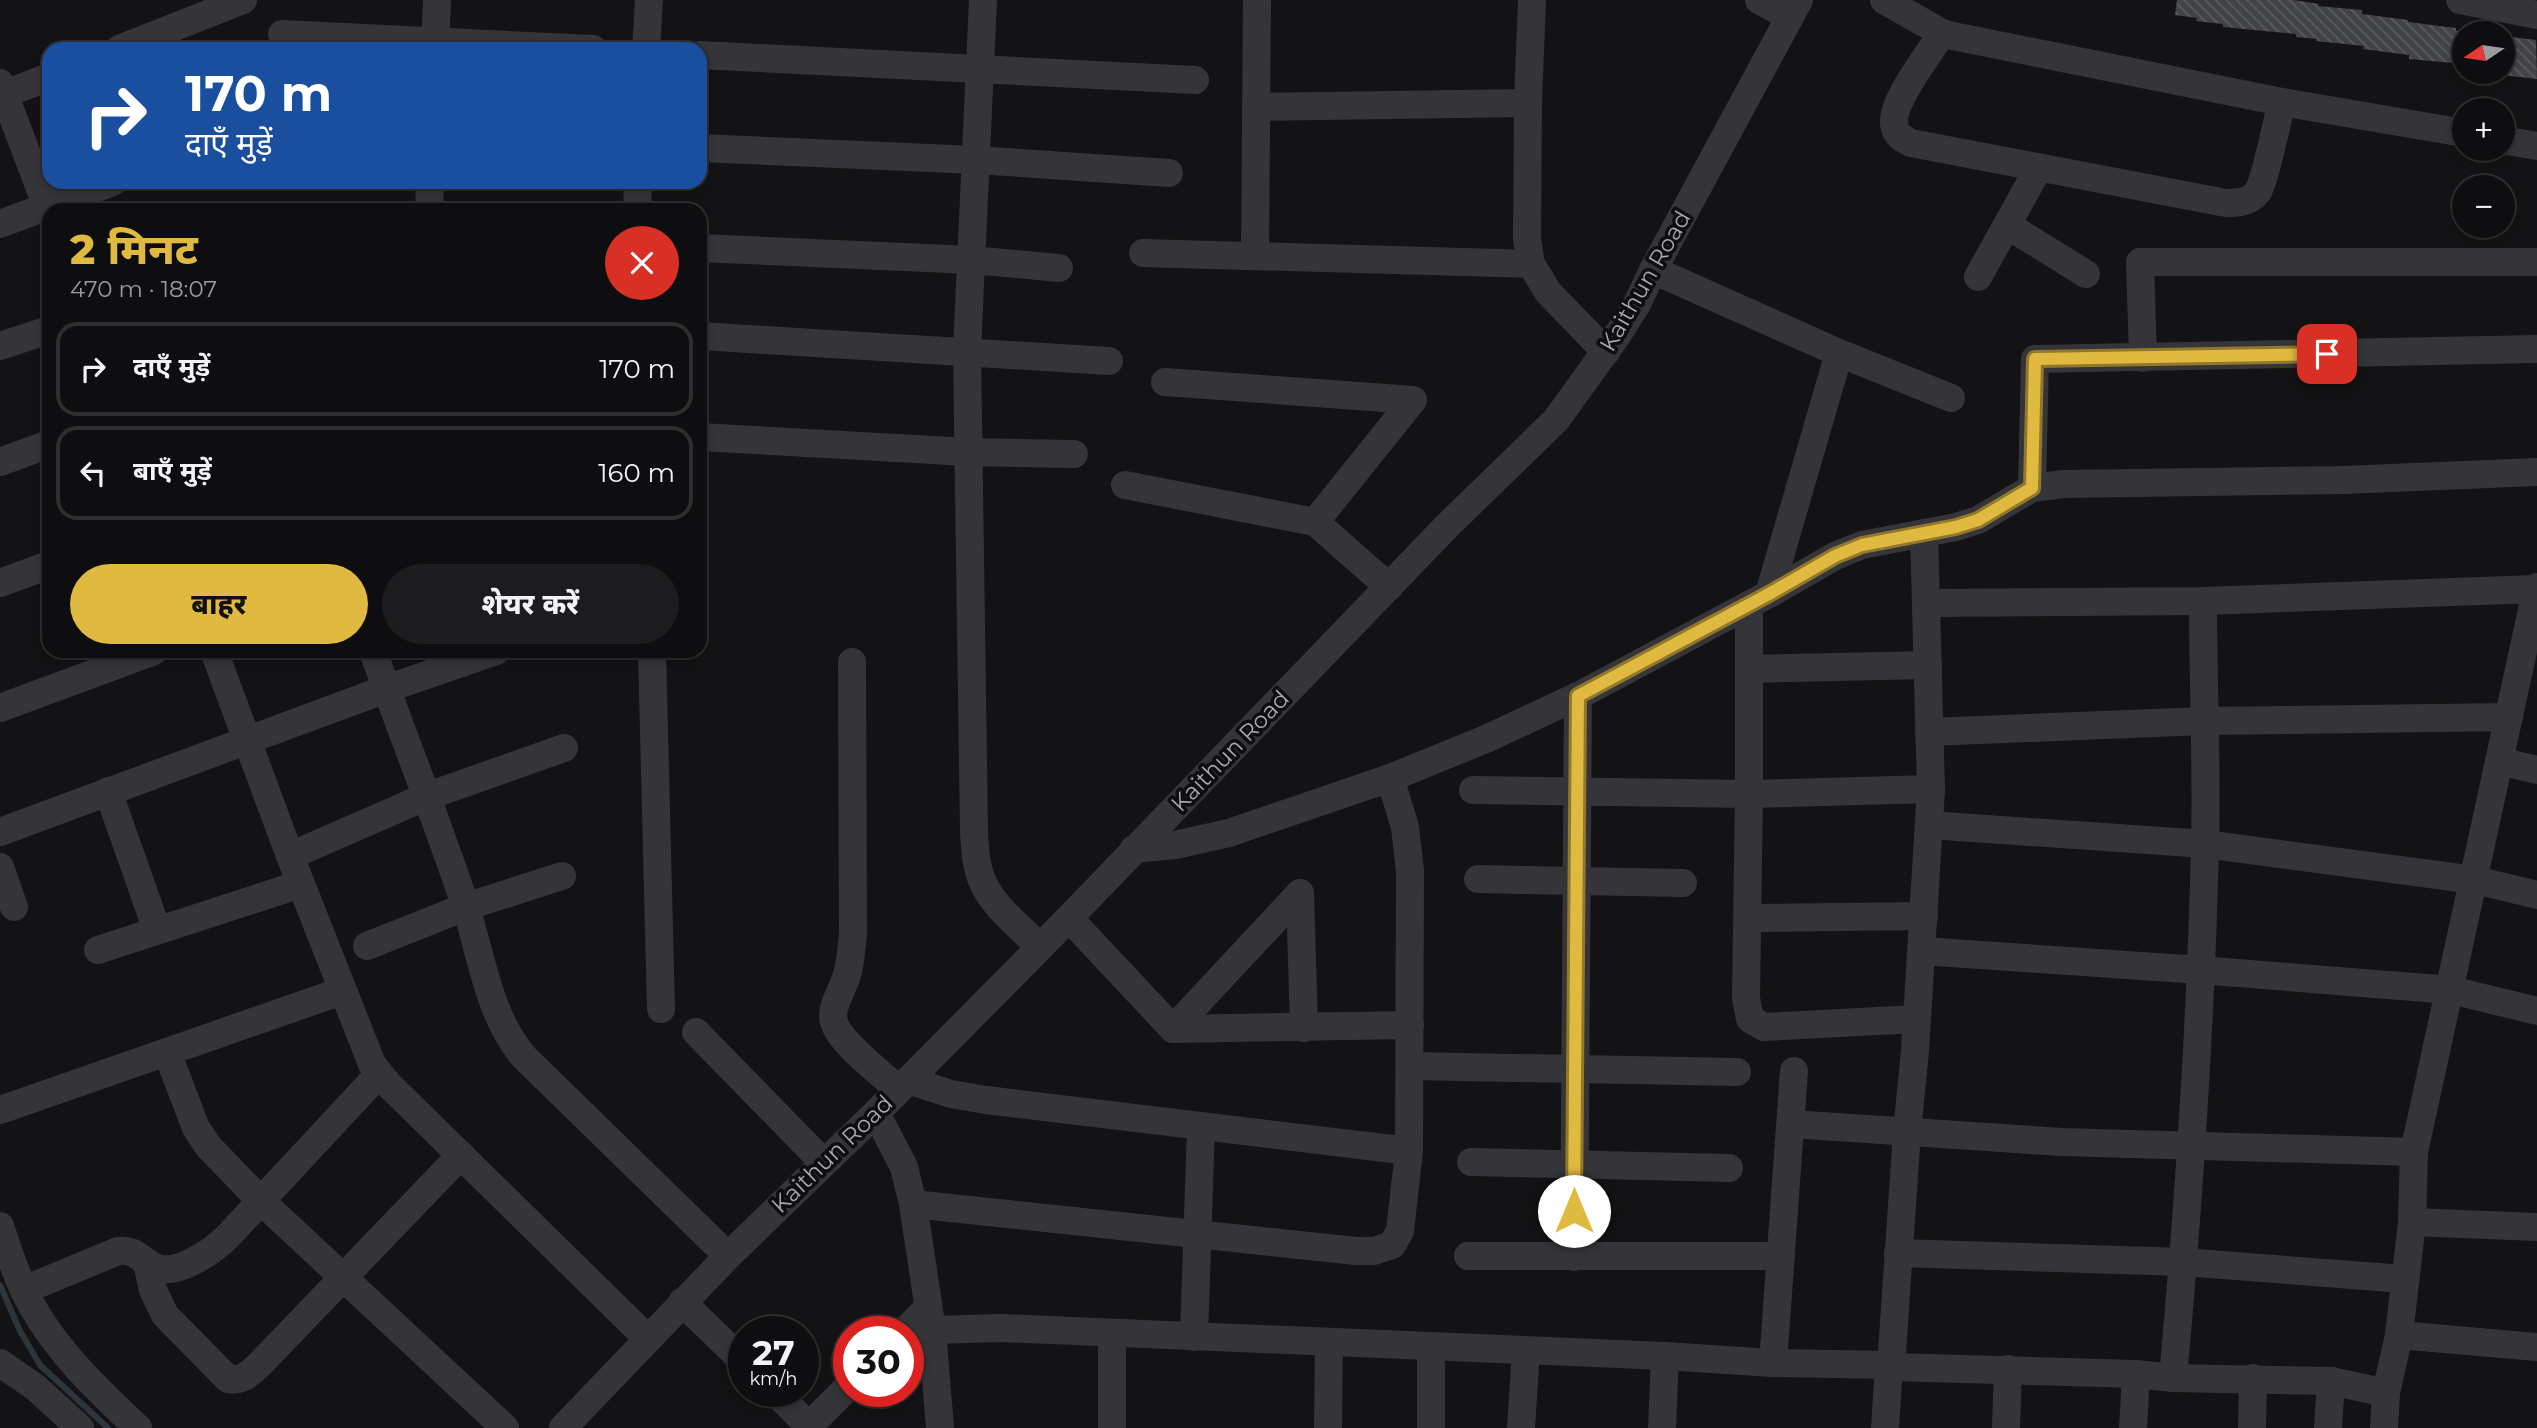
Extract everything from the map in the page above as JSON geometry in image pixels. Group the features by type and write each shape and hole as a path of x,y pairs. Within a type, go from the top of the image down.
{"street":[{"path":"137,42 243,0"},
{"path":"436,42 437,0"},
{"path":"646,42 649,0"},
{"path":"983,0 967,351 976,858 984,885 992,898 1039,946"},
{"path":"1255,256 1257,0"},
{"path":"1532,0 1527,239 1531,264 1548,292 1606,352"},
{"path":"1759,0 1794,9"},
{"path":"1884,0 1942,33 2281,102 2452,131"},
{"path":"2459,0 2537,15"},
{"name":"Kaithun Road","path":"563,1428 682,1302 876,1114 1389,587 1556,420 1637,304 1794,9"},
{"path":"1942,33 1900,101 1894,116 1896,131 1901,138 1911,143 2226,203 2244,201 2256,194 2260,187 2281,102"},
{"path":"282,34 405,42"},
{"path":"707,55 1195,80"},
{"path":"42,79 2,91 46,203"},
{"path":"1256,107 1528,103"},
{"path":"2515,142 2537,146"},
{"path":"707,148 976,160 1169,173"},
{"path":"1978,277 2038,169"},
{"path":"62,203 96,189"},
{"path":"0,224 42,211"},
{"path":"2007,225 2086,274"},
{"path":"707,248 972,260 1059,268"},
{"path":"1143,253 1531,264"},
{"path":"2143,358 2140,262 2537,261"},
{"path":"1653,270 1839,353 1951,398"},
{"path":"0,346 42,332"},
{"path":"707,336 1109,362"},
{"path":"2032,488 2035,359 2537,349"},
{"path":"1839,353 1759,600 1749,669 1746,998 1749,1019 1764,1027 1916,1019"},
{"path":"1165,382 1413,400 1315,522"},
{"path":"707,437 968,452 1074,454"},
{"path":"0,462 42,447"},
{"path":"1134,849 1175,845 1229,833 1390,778 1486,739 1578,696 1759,600 1835,556 1862,545 1978,520 2032,488 2063,484 2329,480 2537,472"},
{"path":"1125,485 1315,522 1389,587"},
{"path":"1885,1428 1907,1132 1916,1051 1931,789 1924,533"},
{"path":"0,583 42,568"},
{"path":"1926,603 2203,601 2537,588 2531,644 2509,717 2414,1152 2412,1222 2399,1335 2386,1393 2384,1428"},
{"path":"2173,1378 2193,1144 2205,844 2203,601"},
{"path":"0,708 135,658"},
{"path":"217,658 342,991 364,1046 379,1074 647,1338"},
{"path":"375,658 465,907 501,1023 514,1046 728,1256"},
{"path":"0,832 476,658"},
{"path":"652,658 661,1009"},
{"path":"852,662 853,933 848,971 833,1018 836,1030 844,1039 903,1085 986,1100 1409,1151"},
{"path":"1749,669 1928,665"},
{"path":"1574,1257 1578,696"},
{"path":"1929,732 2204,722 2509,717"},
{"path":"290,856 425,797 564,748"},
{"path":"2499,761 2537,770"},
{"path":"913,1204 1356,1251 1386,1248 1397,1239 1409,1151 1410,871 1405,827 1390,778"},
{"path":"1473,790 1749,794 1931,789"},
{"path":"108,791 156,930"},
{"path":"1929,825 2205,844 2475,880 2537,895"},
{"path":"0,867 14,906"},
{"path":"367,946 465,907 562,876"},
{"path":"1478,878 1683,883"},
{"path":"98,950 301,884"},
{"path":"1173,1029 1300,894 1304,1028"},
{"path":"1748,918 1924,916"},
{"path":"1069,918 1173,1029 1410,1025"},
{"path":"1922,951 2451,990 2537,1012"},
{"path":"0,1110 342,991"},
{"path":"696,1032 824,1163"},
{"path":"167,1052 201,1137 261,1201 505,1428"},
{"path":"1410,1066 1737,1072"},
{"path":"1773,1363 1794,1071"},
{"path":"24,1290 118,1251 131,1251 153,1266 166,1269 204,1256 217,1247 379,1074"},
{"path":"876,1114 904,1167 913,1204 921,1316"},
{"path":"1791,1124 2062,1142 2414,1152"},
{"path":"1195,1337 1201,1126"},
{"path":"147,1262 153,1290 165,1315 228,1379 244,1378 461,1156"},
{"path":"1471,1162 1728,1168"},
{"path":"2412,1222 2537,1227"},
{"path":"0,1226 24,1290 46,1327 78,1370 138,1428"},
{"path":"1898,1253 2183,1262 2404,1279"},
{"path":"1468,1255 1781,1256"},
{"path":"682,1302 728,1347"},
{"path":"924,1323 1773,1363 2331,1381 2386,1393"},
{"path":"1112,1334 1112,1428"},
{"path":"2399,1335 2537,1347"},
{"path":"924,1340 940,1428"},
{"path":"1328,1428 1329,1342"},
{"path":"1431,1348 1431,1428"},
{"path":"1521,1428 1526,1351"},
{"path":"1662,1428 1665,1356"},
{"path":"0,1363 35,1387 80,1428"},
{"path":"2006,1428 2008,1369"},
{"path":"2133,1428 2136,1374"},
{"path":"2252,1428 2253,1378"},
{"path":"2328,1428 2331,1381"},
{"path":"790,1407 809,1427 833,1402"}],"building":[{"path":"2177,0 2294,0 2319,4 2318,6 2362,10 2362,14 2452,28 2452,63 2409,59 2409,55 2363,49 2364,46 2316,41 2317,39 2296,37 2296,34 2223,27 2223,24 2175,15"},
{"path":"2515,38 2536,40 2537,79 2515,76"}],"waterway":[{"path":"0,1285 20,1331 40,1365 108,1428"}],"route":[{"path":"1574,1211 1578,696 1835,556 1862,545 1956,527 1978,520 2032,488 2035,359 2327,354"}]}
